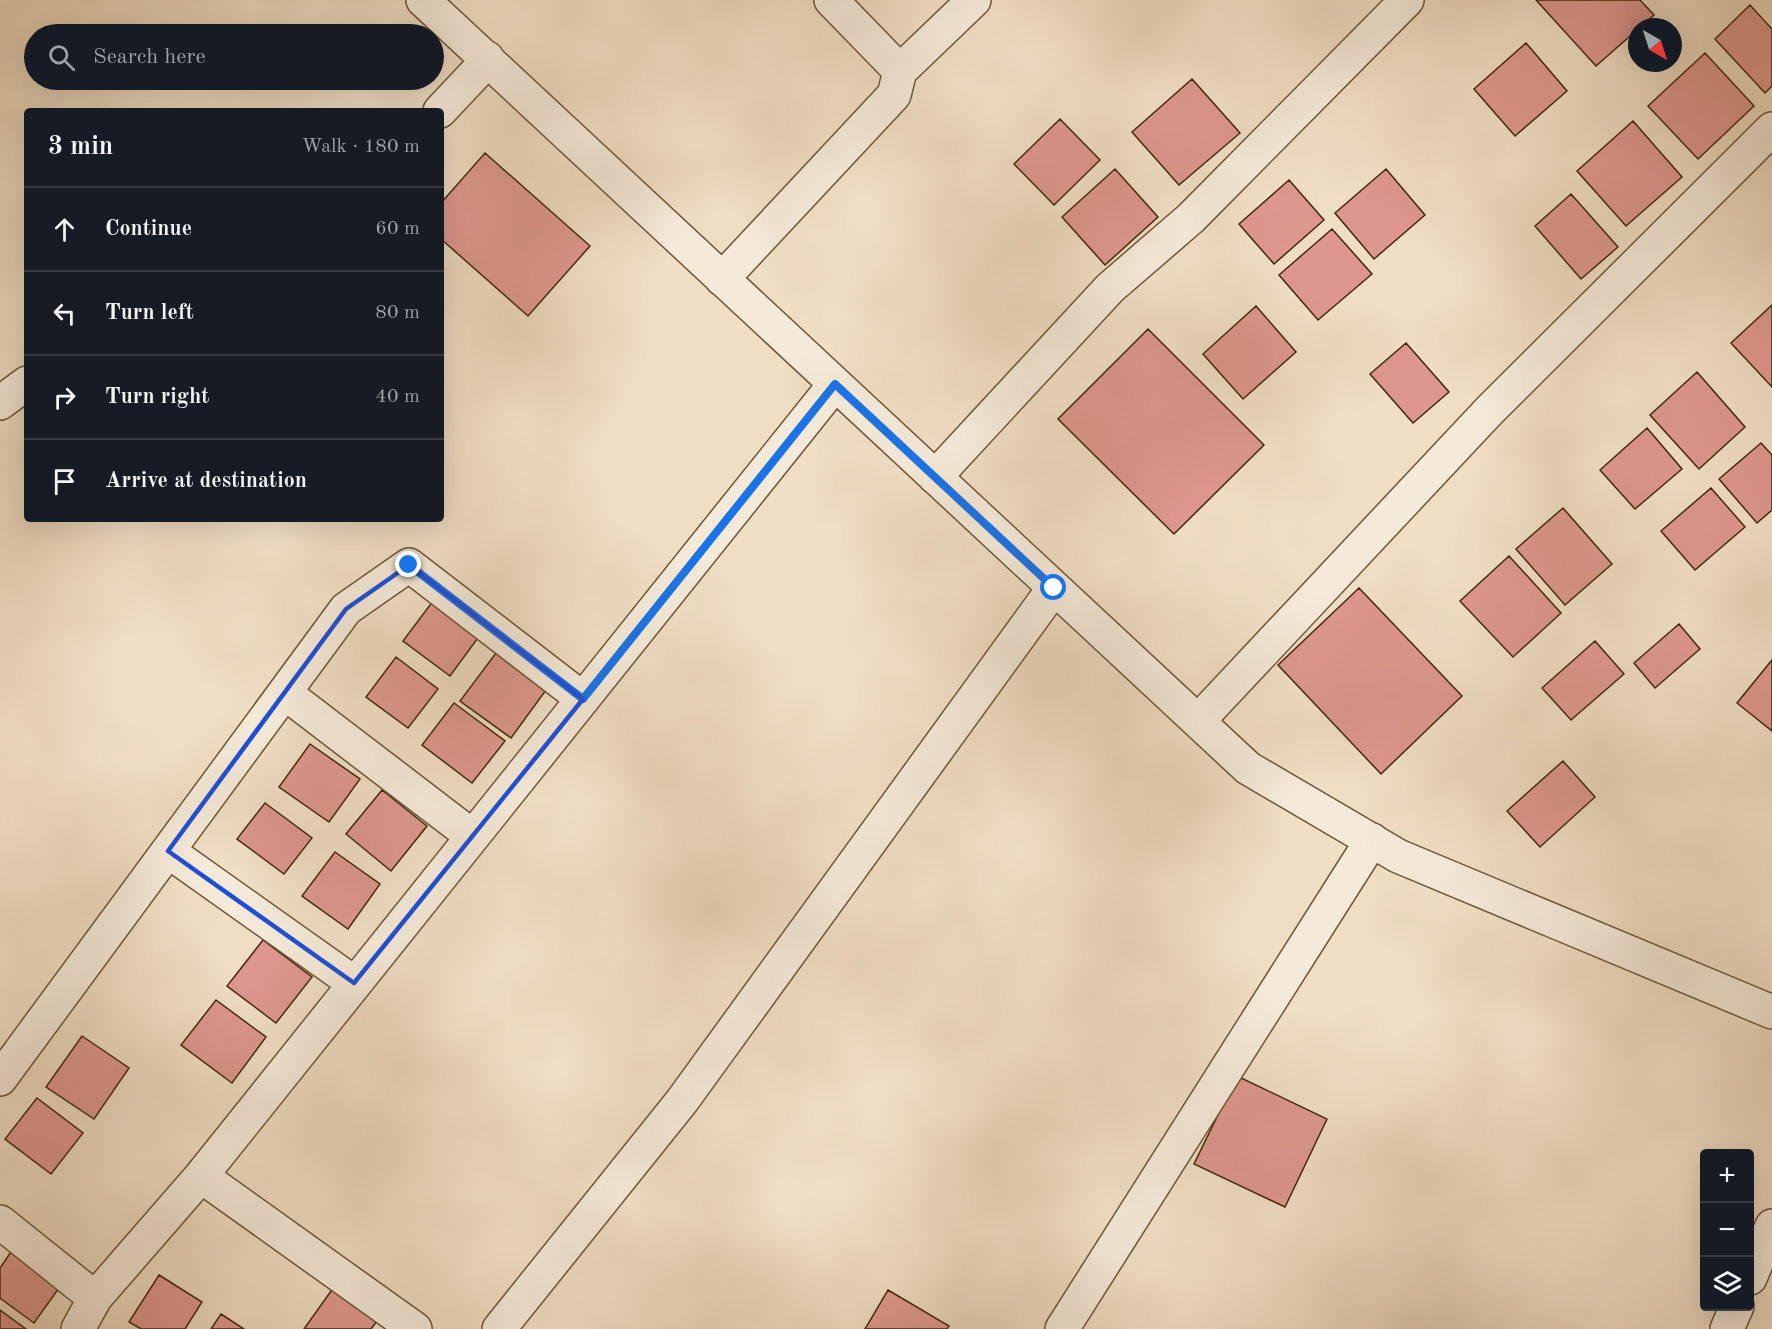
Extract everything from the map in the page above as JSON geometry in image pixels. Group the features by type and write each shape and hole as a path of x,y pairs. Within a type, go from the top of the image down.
{"street":[{"path":"423,0 1248,768 1398,856 1771,1010"},
{"path":"831,0 900,71"},
{"path":"722,279 894,95 900,71 974,0"},
{"path":"935,477 1110,288 1191,218 1407,0"},
{"path":"443,108 487,59"},
{"path":"1198,721 1489,411 1772,129"},
{"path":"78,1329 95,1298 201,1176 835,384"},
{"path":"0,403 24,385"},
{"path":"0,1079 346,609 409,565 583,699"},
{"path":"499,1329 682,1101 1054,588"},
{"path":"285,693 472,836"},
{"path":"1062,1329 1372,840"},
{"path":"168,850 354,983"},
{"path":"201,1176 415,1329"},
{"path":"0,1222 95,1298"},
{"path":"1754,1267 1772,1226"},
{"path":"1727,1329 1735,1311"}],"highlighted area":[{"path":"409,565 583,699 354,983 168,851 346,609"}],"building":[{"path":"1536,0 1640,0 1654,15 1651,18 1628,18 1628,38 1596,66"},
{"path":"1750,5 1772,29 1772,86 1765,93 1715,39"},
{"path":"1526,43 1567,91 1515,136 1474,89"},
{"path":"1705,53 1754,106 1698,159 1648,106"},
{"path":"1192,79 1240,133 1179,185 1132,132"},
{"path":"1060,119 1100,160 1054,205 1014,164"},
{"path":"1633,121 1682,177 1626,226 1577,171"},
{"path":"485,153 590,246 528,316 444,242 444,200"},
{"path":"1115,169 1158,217 1105,265 1062,217"},
{"path":"1386,169 1425,215 1374,259 1335,213"},
{"path":"1289,180 1324,220 1274,264 1239,224"},
{"path":"1571,194 1618,247 1581,279 1535,226"},
{"path":"1332,229 1372,274 1318,320 1279,275"},
{"path":"1772,305 1772,387 1731,343"},
{"path":"1256,306 1296,352 1243,399 1203,354"},
{"path":"1148,329 1264,445 1174,534 1058,419"},
{"path":"1406,343 1449,392 1413,423 1370,374"},
{"path":"1697,372 1745,427 1699,469 1650,415"},
{"path":"1647,428 1682,469 1635,509 1600,470"},
{"path":"1761,443 1772,455 1772,510 1757,523 1719,479"},
{"path":"1711,488 1745,527 1695,570 1661,531"},
{"path":"1563,508 1612,564 1565,605 1516,549"},
{"path":"1509,556 1561,613 1513,657 1460,601"},
{"path":"1359,588 1462,696 1381,774 1278,665"},
{"path":"439,593 486,627 450,676 403,641"},
{"path":"1679,624 1700,649 1655,688 1634,663"},
{"path":"1595,641 1624,674 1571,720 1542,688"},
{"path":"499,649 549,686 511,738 460,701"},
{"path":"396,657 438,689 408,728 366,697"},
{"path":"1772,660 1772,731 1737,703"},
{"path":"454,703 505,741 472,783 422,745"},
{"path":"310,744 360,779 329,822 279,787"},
{"path":"1563,761 1595,797 1540,847 1507,811"},
{"path":"382,790 427,826 391,871 346,834"},
{"path":"265,803 312,838 284,874 237,839"},
{"path":"335,852 380,884 348,929 302,896"},
{"path":"263,940 312,977 276,1023 227,986"},
{"path":"216,1000 266,1037 232,1083 181,1045"},
{"path":"82,1036 129,1068 94,1119 46,1087"},
{"path":"1237,1076 1327,1119 1285,1207 1194,1164"},
{"path":"37,1098 83,1133 51,1174 5,1139"},
{"path":"15,1246 64,1281 34,1323 0,1298 0,1268"},
{"path":"159,1275 202,1302 185,1329 141,1329 129,1322"},
{"path":"336,1284 381,1316 371,1329 304,1329"},
{"path":"888,1290 949,1326 947,1329 865,1329"},
{"path":"0,1310 26,1329 0,1329"},
{"path":"221,1314 244,1329 211,1329"}],"route":[{"path":"409,565 583,699 835,384 1054,588"}]}
